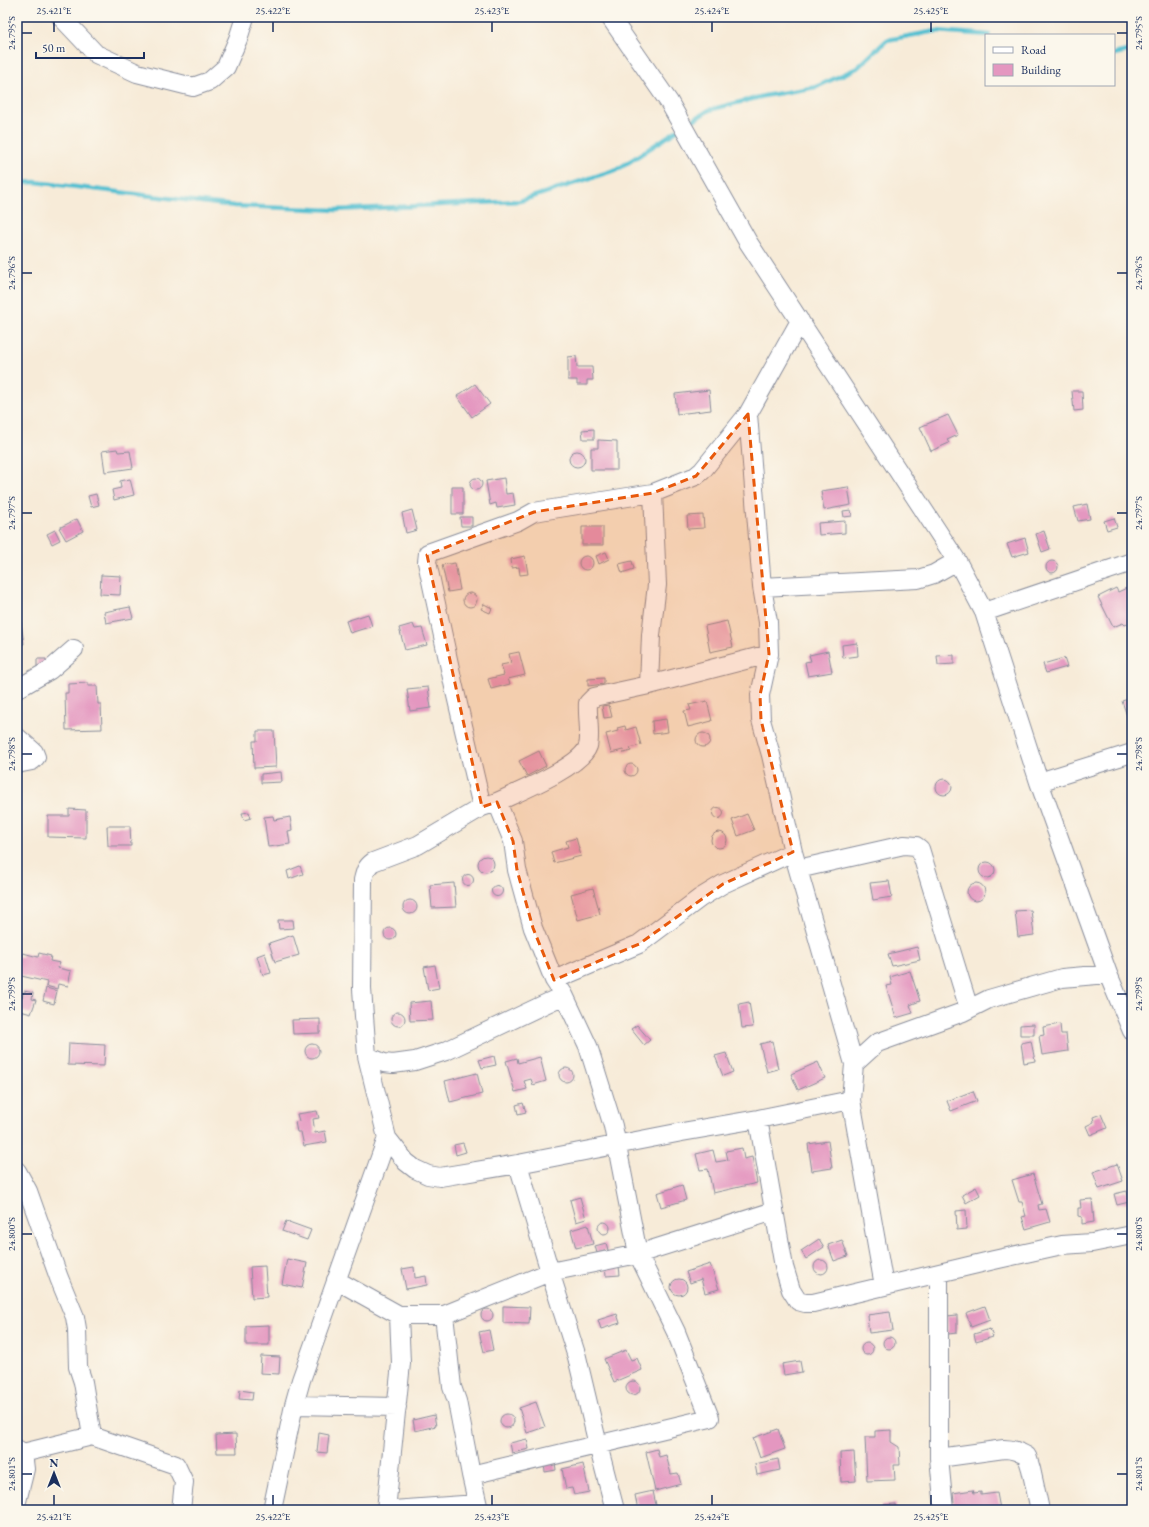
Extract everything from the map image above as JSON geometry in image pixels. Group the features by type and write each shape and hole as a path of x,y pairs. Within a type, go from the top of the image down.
{"street":[{"path":"61,17 96,54 137,73 193,87 210,82 226,67 238,39 245,17"},
{"path":"610,17 669,102 748,242 957,560 984,612 1040,782 1108,974 1128,1012 1132,1031"},
{"path":"471,1475 710,1418 676,1332 638,1254 613,1126 588,1046 564,995 554,980 533,928 517,870 513,842 490,805 454,687 427,562 427,556 432,551 518,521 534,512 653,493 696,476 702,471 748,414 800,321"},
{"path":"748,414 762,587 768,622 769,654 761,690 761,720 771,755 795,860 854,1064 851,1100 884,1286"},
{"path":"649,685 651,635 657,585 653,493"},
{"path":"762,587 918,579 934,574 957,560"},
{"path":"984,612 1132,562"},
{"path":"17,689 50,670 74,649"},
{"path":"769,654 649,685 598,696 590,700 588,708 588,745 581,757 561,771 490,805 425,841 373,862 366,868 364,880 362,989 367,1056 387,1138 411,1166 422,1173 440,1177 616,1146 851,1100"},
{"path":"17,737 34,752 36,757 32,760 17,764"},
{"path":"1040,782 1132,753"},
{"path":"554,980 639,944 700,898 718,888 795,860 904,845 916,846 920,849 969,1009"},
{"path":"854,1064 877,1043 969,1009 989,998 1062,978 1108,974"},
{"path":"367,1056 384,1063 393,1064 414,1061 446,1051 564,995"},
{"path":"758,1119 784,1267 791,1290 798,1301 805,1304 1062,1245 1092,1243 1132,1235"},
{"path":"272,1510 294,1405 301,1380 387,1138"},
{"path":"518,1164 577,1357 615,1510"},
{"path":"17,1171 28,1191 59,1278 75,1317 77,1329 78,1367 83,1382 92,1436"},
{"path":"336,1280 399,1314 444,1315 550,1272 638,1254 774,1211"},
{"path":"939,1273 939,1458 944,1510"},
{"path":"386,1510 401,1363 399,1314"},
{"path":"393,1510 478,1507 457,1401 452,1387 444,1315"},
{"path":"294,1405 397,1407"},
{"path":"17,1501 25,1469 20,1451 92,1436 176,1465 184,1482 181,1510"},
{"path":"939,1458 1004,1449 1021,1452 1027,1456 1040,1510"}],"highlighted area":[{"path":"748,414 769,654 760,695 761,720 793,852 723,884 639,944 554,980 533,928 517,870 513,841 497,802 482,807 427,555 534,512 653,493 696,476"}],"building":[{"path":"576,356 577,367 592,367 593,380 587,380 587,385 577,385 577,380 568,380 568,357"},
{"path":"475,384 490,404 472,417 457,396"},
{"path":"709,390 711,410 677,414 675,394"},
{"path":"1072,391 1082,391 1083,410 1074,411"},
{"path":"948,415 958,435 947,440 949,443 931,451 920,427"},
{"path":"594,429 594,439 583,439 582,430"},
{"path":"598,440 617,441 617,470 591,470 591,448 598,448"},
{"path":"117,449 118,452 130,451 133,468 105,472 102,451"},
{"path":"577,451 584,456 585,459 580,466 577,467 570,462 569,459 574,452"},
{"path":"478,478 481,479 481,489 474,490 471,489 470,482 471,479"},
{"path":"504,478 506,494 513,493 515,505 497,508 496,503 490,505 486,481"},
{"path":"130,479 134,495 114,500 112,490 121,488 120,481"},
{"path":"452,487 463,487 463,514 452,514"},
{"path":"848,487 851,505 824,510 821,491"},
{"path":"96,494 99,505 91,507 88,496"},
{"path":"1087,504 1090,519 1078,521 1074,507"},
{"path":"412,510 417,530 406,533 402,513"},
{"path":"851,510 852,516 844,517 843,511"},
{"path":"703,515 704,528 688,529 687,516"},
{"path":"460,517 472,517 472,526 461,526"},
{"path":"1114,518 1117,527 1107,530 1104,521"},
{"path":"77,519 83,531 66,540 59,528"},
{"path":"845,521 845,533 819,535 818,523"},
{"path":"582,527 603,527 603,545 582,545"},
{"path":"55,530 60,540 52,544 47,534"},
{"path":"1044,531 1050,549 1042,552 1036,534"},
{"path":"1025,538 1029,552 1012,557 1007,544"},
{"path":"606,552 609,559 599,564 596,556"},
{"path":"525,556 528,574 520,575 519,567 512,568 511,559"},
{"path":"583,556 589,556 593,560 593,566 589,570 583,570 579,566 579,560"},
{"path":"632,561 634,569 622,573 619,564"},
{"path":"1050,561 1054,561 1058,567 1054,573 1050,573 1046,569 1046,565"},
{"path":"455,563 460,590 448,592 442,565"},
{"path":"101,575 121,576 120,595 100,594"},
{"path":"1131,586 1132,622 1125,625 1123,623 1113,627 1098,597 1116,588 1118,592"},
{"path":"467,593 473,593 477,597 477,603 473,607 467,607 463,603 463,597"},
{"path":"484,604 492,608 490,613 481,609"},
{"path":"130,607 133,618 106,623 104,612"},
{"path":"368,614 372,626 350,633 346,621"},
{"path":"17,615 20,615 24,644 17,645"},
{"path":"727,621 733,647 710,652 705,626"},
{"path":"413,624 415,629 422,628 427,645 405,650 399,628"},
{"path":"857,643 858,656 843,658 842,645"},
{"path":"828,651 832,672 808,676 805,662 811,661 809,655"},
{"path":"519,652 525,675 508,679 510,684 491,689 488,679 504,675 501,665 511,663 509,654"},
{"path":"954,655 954,664 938,665 937,656"},
{"path":"1064,658 1067,667 1046,673 1043,664"},
{"path":"37,659 46,659 46,667 37,667"},
{"path":"604,678 604,684 588,686 588,679"},
{"path":"88,683 88,686 97,686 98,704 101,704 102,729 66,730 65,693 68,693 68,684"},
{"path":"428,687 431,708 410,711 407,689"},
{"path":"1131,698 1132,721 1129,722 1122,701"},
{"path":"707,701 712,721 688,727 684,711 691,710 689,705"},
{"path":"609,705 612,717 604,718 602,706"},
{"path":"666,719 668,732 653,734 652,721"},
{"path":"625,726 626,730 636,727 641,745 630,748 631,751 624,753 623,750 611,753 606,734 618,731 617,728"},
{"path":"257,731 274,731 276,767 254,768 253,741 257,741"},
{"path":"703,733 708,735 710,740 708,745 703,747 698,745 696,740 698,735"},
{"path":"539,751 546,766 527,776 519,761"},
{"path":"631,764 635,766 637,770 635,774 631,776 627,774 625,770 627,766"},
{"path":"281,772 282,782 261,783 261,774"},
{"path":"941,779 947,779 952,784 950,793 947,795 941,795 936,790 936,784"},
{"path":"716,808 720,808 722,809 722,817 716,818 713,815 713,811"},
{"path":"69,809 86,810 86,838 48,837 48,816 69,816"},
{"path":"249,812 251,818 244,820 242,813"},
{"path":"747,814 754,830 738,836 732,820"},
{"path":"273,816 274,820 290,817 292,830 288,831 290,844 268,847 264,817"},
{"path":"107,826 130,826 131,846 108,846"},
{"path":"719,832 725,834 727,840 725,846 719,848 713,846 711,840 713,834"},
{"path":"576,838 581,856 554,863 551,852 568,847 566,841"},
{"path":"486,856 493,861 494,864 489,871 486,872 479,867 478,864 483,857"},
{"path":"987,862 993,864 995,870 993,876 987,878 981,876 979,870 981,864"},
{"path":"300,866 303,874 289,879 287,871"},
{"path":"468,874 472,876 474,880 472,884 468,886 464,884 462,880 464,876"},
{"path":"889,881 892,897 873,900 870,883"},
{"path":"454,883 456,907 432,908 430,885"},
{"path":"976,883 982,886 985,892 982,898 976,901 970,898 967,892 970,886"},
{"path":"495,886 499,886 501,887 501,895 495,896 492,893 492,889"},
{"path":"593,888 600,914 578,920 571,894"},
{"path":"407,900 413,900 417,904 417,910 413,914 407,914 403,910 403,904"},
{"path":"1031,910 1034,935 1018,937 1015,911"},
{"path":"278,920 293,920 294,928 279,929"},
{"path":"392,928 395,929 395,939 388,940 385,939 384,932 385,929"},
{"path":"293,935 299,955 275,962 269,943"},
{"path":"917,947 920,960 892,966 888,954"},
{"path":"23,953 38,957 39,953 51,956 50,961 60,963 58,968 71,971 68,986 58,984 57,989 46,986 47,982 17,975 17,957 22,958"},
{"path":"265,953 271,973 263,975 257,956"},
{"path":"435,965 439,988 428,990 424,967"},
{"path":"910,971 920,1001 910,1005 913,1013 896,1018 886,986 892,985 890,977"},
{"path":"46,988 57,991 54,1004 43,1001"},
{"path":"24,991 33,993 32,999 36,1000 31,1014 17,1010 17,996 22,998"},
{"path":"431,1001 433,1020 410,1021 409,1003"},
{"path":"749,1002 753,1027 742,1028 739,1004"},
{"path":"395,1012 401,1012 405,1016 405,1022 401,1026 395,1026 391,1022 391,1016"},
{"path":"320,1019 320,1033 293,1034 292,1020"},
{"path":"1034,1024 1034,1035 1020,1035 1020,1025"},
{"path":"1060,1024 1061,1034 1066,1034 1068,1051 1042,1055 1039,1036 1044,1035 1043,1027"},
{"path":"637,1025 650,1040 644,1045 631,1029"},
{"path":"772,1041 778,1069 767,1072 760,1044"},
{"path":"1031,1041 1035,1061 1024,1063 1021,1043"},
{"path":"69,1043 105,1045 104,1066 68,1065"},
{"path":"312,1044 317,1046 319,1051 317,1056 312,1058 307,1056 305,1051 307,1046"},
{"path":"726,1053 733,1072 723,1076 715,1056"},
{"path":"494,1056 496,1065 482,1068 479,1060"},
{"path":"540,1057 546,1081 533,1085 531,1079 524,1081 527,1089 515,1092 506,1061 517,1058 518,1063"},
{"path":"818,1062 825,1078 798,1090 791,1074"},
{"path":"566,1068 571,1070 573,1075 571,1080 566,1082 561,1080 559,1075 561,1070"},
{"path":"477,1073 482,1094 450,1102 445,1081"},
{"path":"973,1091 977,1101 951,1111 947,1101"},
{"path":"523,1103 526,1112 518,1114 516,1105"},
{"path":"317,1111 319,1118 313,1119 315,1133 325,1131 327,1142 304,1146 301,1132 297,1132 295,1122 299,1121 297,1114"},
{"path":"1101,1114 1107,1128 1090,1135 1086,1126 1094,1122 1093,1117"},
{"path":"828,1141 832,1168 812,1171 808,1144"},
{"path":"463,1143 466,1152 456,1155 454,1145"},
{"path":"742,1148 744,1159 752,1157 757,1183 713,1193 708,1169 700,1170 696,1154 713,1150 716,1162 728,1160 726,1151"},
{"path":"1117,1164 1123,1181 1099,1189 1093,1172"},
{"path":"1033,1174 1042,1204 1038,1205 1039,1210 1046,1209 1050,1222 1026,1229 1022,1217 1026,1216 1022,1202 1019,1202 1012,1180"},
{"path":"682,1185 686,1200 661,1207 657,1193"},
{"path":"976,1187 980,1195 966,1203 962,1195"},
{"path":"1127,1191 1129,1202 1117,1205 1114,1194"},
{"path":"580,1197 586,1219 576,1222 570,1200"},
{"path":"1092,1199 1094,1222 1082,1224 1082,1217 1078,1216 1078,1208 1081,1208 1080,1200"},
{"path":"966,1210 967,1229 957,1230 956,1211"},
{"path":"286,1221 311,1230 307,1240 282,1231"},
{"path":"604,1222 608,1224 610,1228 608,1232 604,1234 600,1232 598,1228 600,1224"},
{"path":"588,1225 593,1244 576,1248 571,1230"},
{"path":"819,1239 824,1247 806,1259 801,1251"},
{"path":"842,1240 848,1256 834,1261 828,1245"},
{"path":"606,1243 608,1250 597,1253 595,1246"},
{"path":"287,1259 307,1263 302,1288 282,1284"},
{"path":"821,1260 826,1262 828,1267 826,1272 821,1274 816,1272 814,1267 816,1262"},
{"path":"710,1264 719,1289 705,1293 701,1279 690,1283 686,1272"},
{"path":"265,1266 267,1297 252,1298 250,1267"},
{"path":"619,1266 620,1275 606,1276 605,1267"},
{"path":"414,1267 415,1278 426,1276 427,1285 406,1289 402,1269"},
{"path":"679,1279 685,1281 687,1287 685,1293 679,1295 673,1293 671,1287 673,1281"},
{"path":"503,1306 530,1307 529,1324 503,1323"},
{"path":"985,1306 990,1320 971,1327 966,1313"},
{"path":"485,1309 489,1309 493,1315 489,1321 485,1321 481,1317 481,1313"},
{"path":"890,1312 893,1330 869,1333 867,1315"},
{"path":"617,1314 620,1323 601,1329 598,1320"},
{"path":"957,1315 957,1333 948,1334 947,1316"},
{"path":"269,1325 269,1345 246,1345 246,1326"},
{"path":"990,1329 993,1337 976,1342 974,1334"},
{"path":"489,1330 493,1350 484,1352 479,1332"},
{"path":"891,1337 894,1338 894,1348 887,1349 884,1348 883,1341 884,1338"},
{"path":"869,1343 872,1344 872,1354 865,1355 862,1354 861,1347 862,1344"},
{"path":"626,1350 631,1360 637,1358 642,1370 614,1382 604,1359"},
{"path":"261,1356 280,1357 279,1374 260,1373"},
{"path":"800,1361 802,1372 784,1375 782,1364"},
{"path":"630,1381 636,1381 640,1385 640,1391 636,1395 630,1395 626,1391 626,1385"},
{"path":"240,1390 253,1392 252,1400 239,1399"},
{"path":"536,1402 545,1427 527,1433 519,1408"},
{"path":"504,1414 510,1414 514,1418 514,1424 510,1428 504,1428 500,1424 500,1418"},
{"path":"434,1415 436,1426 415,1431 413,1420"},
{"path":"778,1429 785,1449 760,1458 753,1438"},
{"path":"891,1430 891,1442 899,1447 900,1465 894,1465 895,1480 867,1481 865,1437 875,1437 875,1431"},
{"path":"319,1433 329,1435 327,1453 317,1452"},
{"path":"236,1434 237,1453 217,1453 216,1435"},
{"path":"527,1439 529,1449 512,1453 510,1443"},
{"path":"657,1449 659,1457 666,1455 671,1474 678,1473 681,1484 655,1491 646,1452"},
{"path":"854,1452 856,1481 841,1482 840,1453"},
{"path":"778,1459 780,1470 757,1475 755,1464"},
{"path":"555,1462 556,1470 545,1472 544,1464"},
{"path":"583,1464 589,1492 574,1495 572,1488 566,1489 562,1469"},
{"path":"973,1490 974,1493 981,1492 981,1495 997,1493 1000,1509 951,1510 950,1503 954,1502 953,1493"},
{"path":"653,1491 657,1510 638,1510 635,1495"},
{"path":"896,1504 896,1510 882,1510 882,1505"}],"waterway":[{"path":"687,124 709,110 764,96 816,87 857,68 887,40 936,31 985,35"},
{"path":"1115,54 1132,50"},
{"path":"17,183 35,182 235,206 336,210 520,201 618,169 681,128"}]}
